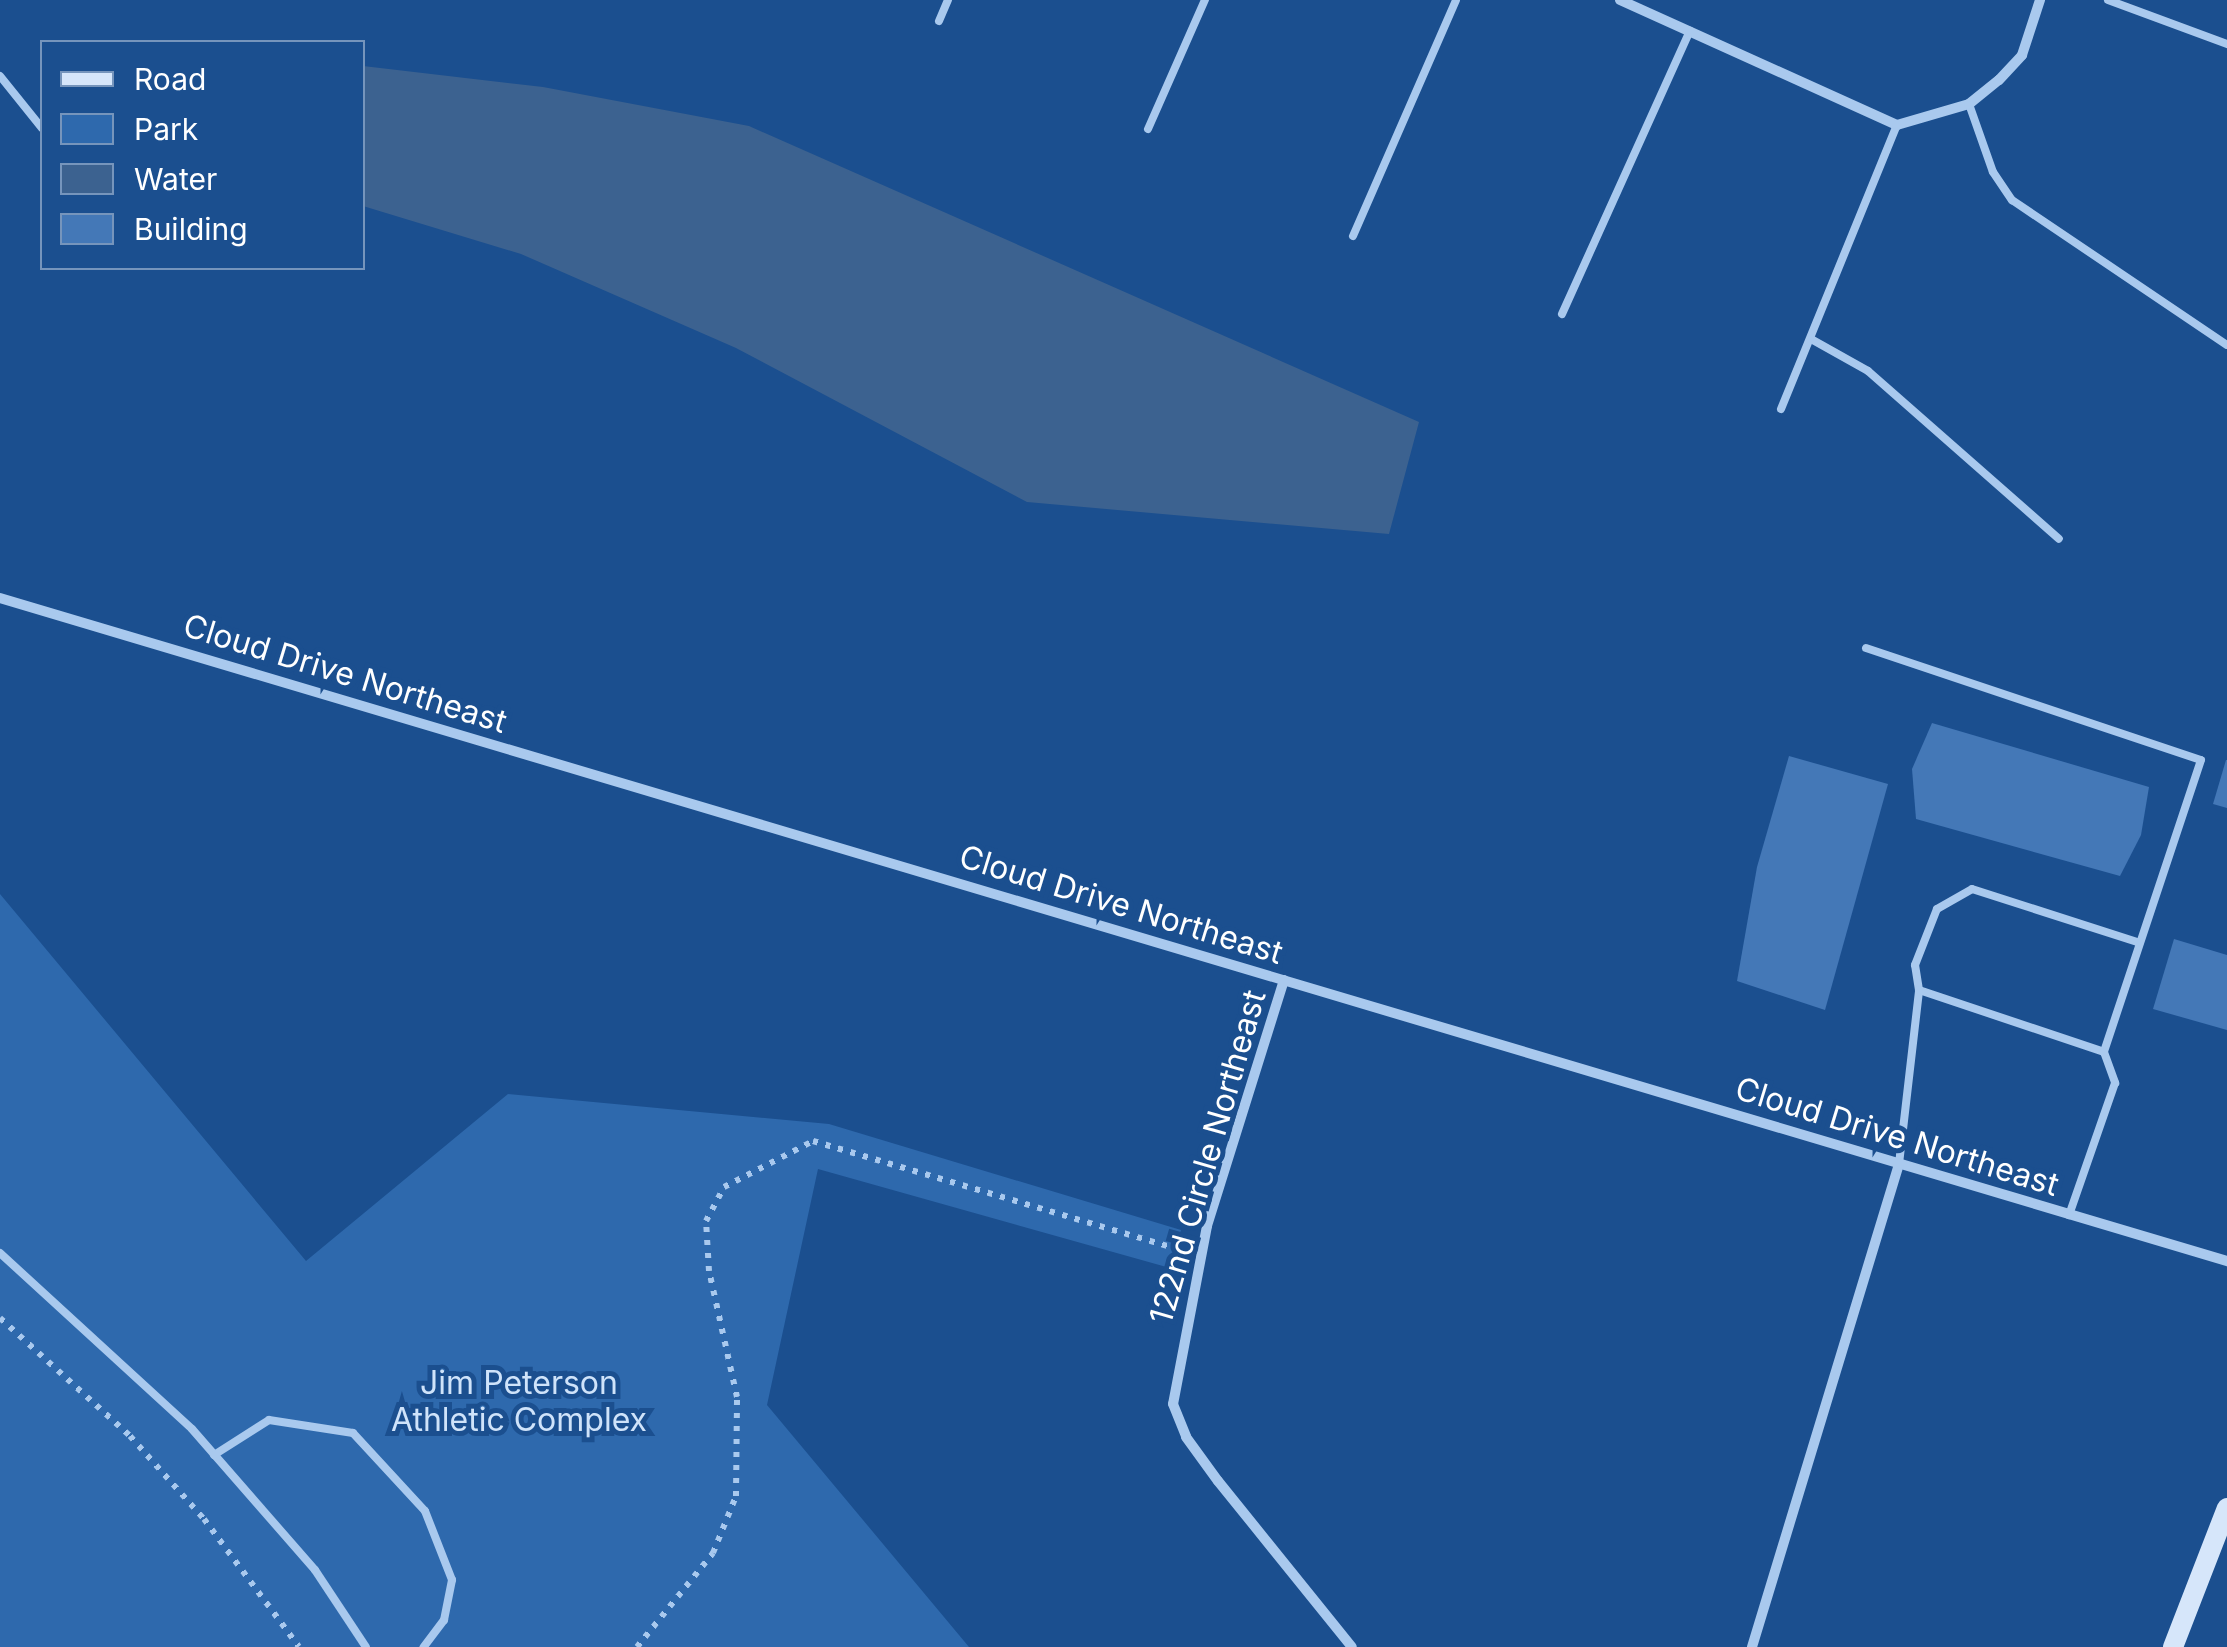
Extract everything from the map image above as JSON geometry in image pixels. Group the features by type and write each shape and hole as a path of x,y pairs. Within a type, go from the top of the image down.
{"main road":[{"path":"2173,1647 2227,1508"}],"street":[{"path":"1620,0 1897,125 1970,104 2022,55 2040,0"},
{"name":"Cloud Drive Northeast","path":"0,598 2227,1262"},
{"name":"122nd Circle Northeast","path":"1284,980 1200,1256 1173,1404 1186,1437 1218,1481 1352,1647"},
{"path":"1752,1647 1899,1164"}],"lane":[{"path":"939,20 948,0"},
{"path":"1148,129 1204,0"},
{"path":"1353,236 1456,0"},
{"path":"2108,0 2227,44"},
{"path":"1562,314 1690,31"},
{"path":"0,76 40,126"},
{"path":"1970,104 1993,172 2012,200 2227,344"},
{"path":"1781,410 1897,125"},
{"path":"1811,339 1868,371 2059,539"},
{"path":"1866,648 2201,760 2104,1052 2114,1083 2068,1214"},
{"path":"1899,1164 1919,990 1915,965 1937,908 1972,889 2140,943"},
{"path":"1919,990 2104,1052"},
{"path":"0,1253 214,1455 315,1570 366,1647"},
{"path":"214,1455 270,1420 353,1433 425,1510 452,1580 444,1620 424,1647"}],"path":[{"path":"637,1647 713,1553 736,1496 737,1398 709,1271 706,1220 724,1187 812,1141 1200,1256"},
{"path":"0,1318 142,1450 204,1519 299,1647"}],"green space":[{"name":"Jim Peterson Athletic Complex","path":"0,894 306,1261 508,1094 829,1124 1181,1230 1170,1268 818,1169 767,1405 969,1647 0,1647"}],"water":[{"path":"365,66 543,87 749,126 1419,422 1389,534 1027,502 736,348 521,254 365,207"}],"building":[{"path":"1932,723 2149,787 2141,835 2120,876 1916,819 1912,769"},
{"path":"1789,756 1888,784 1825,1010 1737,981 1757,867"},
{"path":"2227,760 2227,808 2213,804"},
{"path":"2174,939 2227,955 2227,1030 2153,1009"}]}
